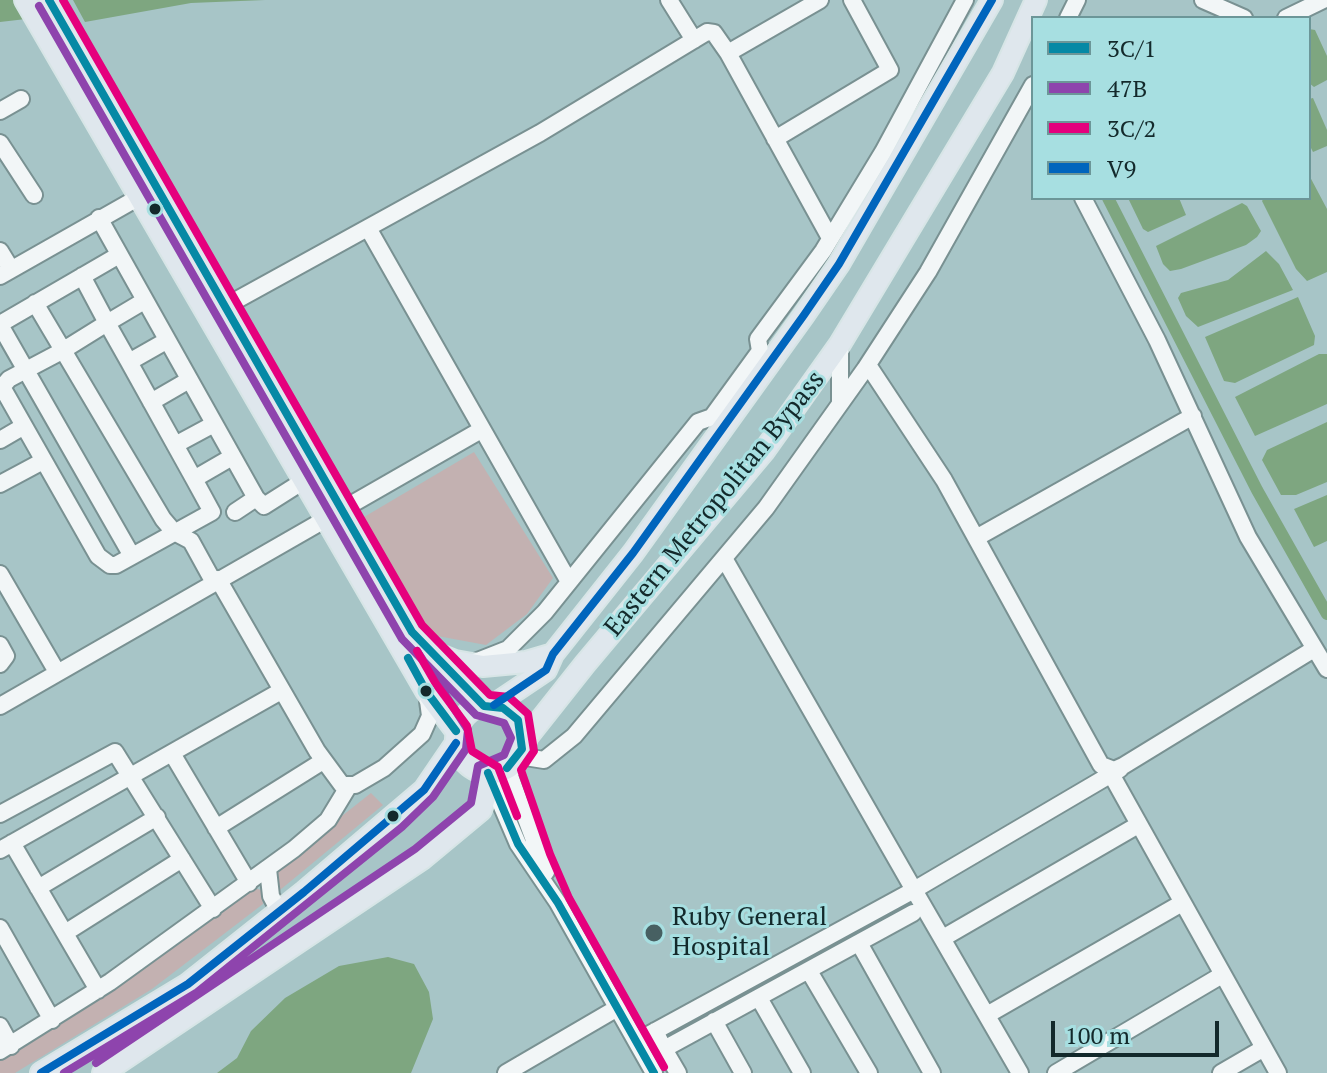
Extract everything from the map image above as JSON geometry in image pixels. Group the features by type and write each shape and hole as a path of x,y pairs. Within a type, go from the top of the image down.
{"main road":[{"path":"25,0 53,30 147,192 305,480 332,512 426,649 489,705 518,720 509,762 467,765 456,737 426,691 332,512 224,307 147,192"},
{"path":"49,0 53,30"},
{"name":"Eastern Metropolitan Bypass","path":"489,705 546,670 553,654 633,553 992,0"},
{"name":"Eastern Metropolitan Bypass","path":"103,1073 422,859 481,810 486,795 528,736 764,451 840,344 1003,73 1036,0"},
{"path":"426,649 468,664 511,665 553,654"},
{"path":"41,1073 188,984 279,911 414,799 443,766 466,714 489,705"}],"street":[{"path":"669,0 694,40"},
{"path":"728,53 820,0"},
{"path":"775,139 890,70 852,0"},
{"path":"908,126 965,0"},
{"path":"1203,0 1239,16"},
{"path":"1290,16 1323,0"},
{"path":"224,307 540,133 707,32 714,33 728,53 830,251 758,339 760,351 712,417 698,422 637,501 521,638 500,653 468,664"},
{"path":"0,111 21,99"},
{"path":"654,1073 558,903 518,844 509,762 544,760 574,736 657,635 725,560 868,365 1028,106"},
{"path":"0,143 34,195"},
{"path":"0,251 5,272 147,192"},
{"path":"1084,200 1193,416 1248,537 1327,669"},
{"path":"99,218 256,498 264,506 305,480"},
{"path":"368,228 568,580"},
{"path":"119,255 0,324 132,556"},
{"path":"82,276 107,323 212,512 116,565 103,562 2,387 4,382 62,351 107,323 144,301"},
{"path":"35,303 174,532 191,541 323,761 336,781 348,787"},
{"path":"129,362 166,341"},
{"path":"840,344 840,404"},
{"path":"868,365 936,467 1097,760 1107,769 1117,770"},
{"path":"151,402 189,380"},
{"path":"976,538 1193,416"},
{"path":"175,445 214,424"},
{"path":"0,440 24,426"},
{"path":"0,706 332,512 481,430"},
{"path":"194,479 232,457"},
{"path":"0,484 43,461"},
{"path":"235,512 256,498"},
{"path":"725,560 1020,1073"},
{"path":"0,574 57,672"},
{"path":"0,645 6,656 0,664"},
{"path":"637,1041 914,890 1314,649"},
{"path":"98,990 38,888 6,846 173,755 281,691"},
{"path":"0,1026 5,1048 98,990 268,869 328,820 348,787 384,768 422,734 430,716 426,691"},
{"path":"0,814 115,752 121,756 213,909"},
{"path":"173,755 249,883"},
{"path":"216,828 323,761"},
{"path":"1117,770 1138,825 1278,1073"},
{"path":"38,888 157,817"},
{"path":"943,938 1138,825"},
{"path":"65,933 182,859"},
{"path":"268,869 271,896 279,911"},
{"path":"987,1015 1182,903"},
{"path":"664,1049 913,913"},
{"path":"0,928 52,1020"},
{"path":"859,943 932,1073"},
{"path":"809,971 869,1073"},
{"path":"1056,1073 1222,975"},
{"path":"759,998 802,1073"},
{"path":"506,1073 619,1007"},
{"path":"714,1021 743,1073"},
{"path":"655,1031 678,1073"},
{"path":"1221,1073 1264,1048"}],"shaded area":[{"path":"0,0 15,0 26,19 0,22"},
{"path":"73,0 265,0 191,3 85,22"},
{"path":"1311,29 1315,30 1327,56 1327,80 1314,87 1311,85"},
{"path":"1311,98 1327,130 1327,146 1313,152 1311,148"},
{"path":"1311,179 1327,209 1327,272 1307,281 1296,269 1262,201 1311,200"},
{"path":"1129,200 1180,200 1186,215 1148,232 1143,229"},
{"path":"1242,203 1247,206 1261,231 1257,237 1246,245 1181,269 1170,271 1163,264 1156,246"},
{"path":"1266,251 1279,264 1293,290 1198,327 1186,316 1178,298 1181,293 1228,280"},
{"path":"1298,297 1315,336 1314,345 1235,383 1224,381 1205,337"},
{"path":"1319,354 1327,354 1327,404 1255,436 1235,397"},
{"path":"1327,422 1327,482 1296,495 1281,495 1262,460 1267,450"},
{"path":"474,452 553,578 527,614 486,645 432,635 359,520"},
{"path":"1327,495 1327,541 1314,547 1294,509"},
{"path":"371,793 383,805 280,890 276,868"},
{"path":"254,888 261,890 263,904 152,989 15,1073 0,1073 0,1057 58,1026 155,961"},
{"path":"388,957 414,964 429,992 433,1019 411,1073 217,1073 237,1058 251,1031 285,998 339,966"}],"waterway":[{"path":"1109,200 1257,490 1327,614"}],"transit line":[{"name":"3C/1","path":"49,0 412,632 484,706 503,708 518,720 522,749 507,768"},
{"name":"3C/2","path":"63,0 422,625 490,695 509,697 528,714 534,751 521,770 550,854 569,898 664,1067"},
{"name":"V9","path":"494,705 546,670 553,654 633,553 804,315 839,264 992,0"},
{"name":"47B","path":"39,6 402,639 476,715 504,723 511,738 504,755 478,766 471,803 415,849 96,1063"},
{"name":"47B","path":"64,1073 196,993 402,827 433,797 466,749 468,730 417,651"},
{"name":"3C/2","path":"417,651 436,684 467,726 472,751 498,767 517,816"},
{"name":"3C/1","path":"408,658 426,691 456,731"},
{"name":"V9","path":"41,1073 188,984 304,892 424,790 456,743"},
{"name":"3C/1","path":"488,773 518,844 558,903 654,1073"}],"place":[{"name":"Ruby General Hospital","path":"654,933"}]}
